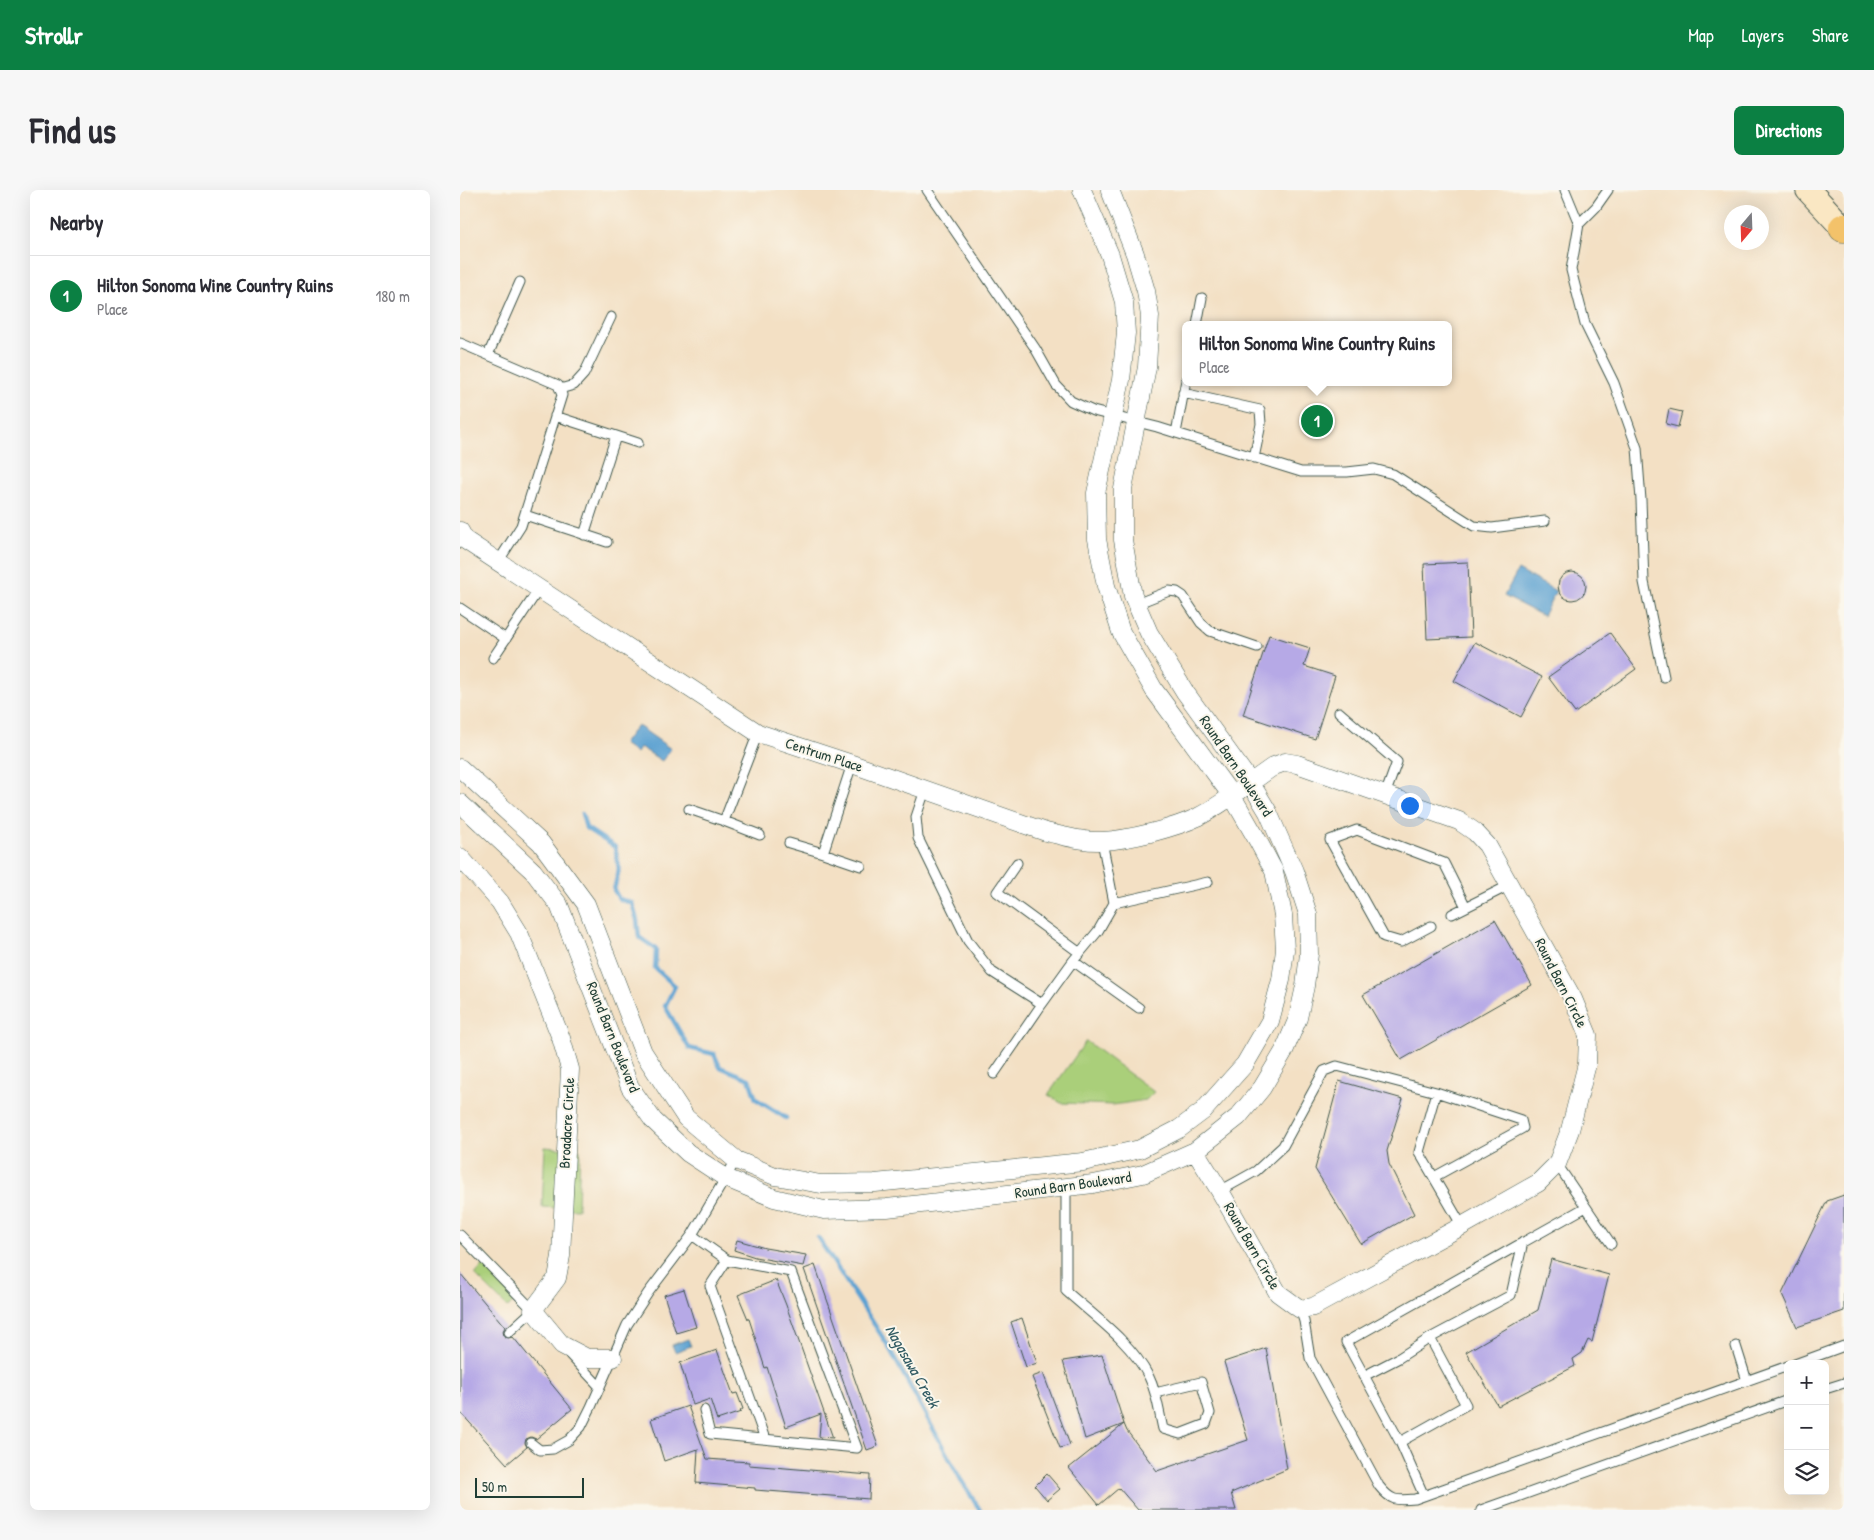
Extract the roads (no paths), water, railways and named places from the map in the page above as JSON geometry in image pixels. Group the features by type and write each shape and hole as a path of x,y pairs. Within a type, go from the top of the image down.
{"main road":[{"path":"1808,190 1844,229"}],"street":[{"name":"Round Barn Boulevard","path":"460,768 541,843 586,904 643,1052 686,1118 736,1160 775,1176 821,1184 875,1183 1083,1162 1140,1149 1179,1130 1203,1111 1245,1064 1270,1021 1281,980 1285,950 1284,924 1274,871 1232,796 1154,690 1121,632 1106,586 1097,539 1096,493 1121,380 1126,334 1124,302 1110,255 1082,190"},
{"name":"Round Barn Boulevard","path":"460,803 533,871 559,905 630,1087 653,1120 688,1153 726,1178 774,1198 824,1210 887,1208 1094,1184 1143,1174 1195,1151 1238,1116 1262,1088 1284,1051 1298,1018 1309,954 1308,914 1294,870 1268,812 1250,782 1185,692 1149,633 1133,596 1122,540 1122,489 1147,367 1150,316 1146,291 1135,254 1110,190"},
{"name":"Centrum Place","path":"460,531 465,540 758,733 1046,832 1073,838 1102,841 1148,833 1197,818 1232,796"},
{"name":"Round Barn Circle","path":"1195,1151 1220,1190 1278,1294 1300,1309 1313,1306 1538,1183 1558,1164 1570,1130 1587,1064 1588,1035 1573,999 1488,845 1475,832 1459,821 1298,764 1285,762 1274,766 1232,796"},
{"name":"Broadacre Circle","path":"460,857 500,902 519,933 561,1038 570,1069 561,1256 557,1278 533,1310"},
{"path":"533,1310 562,1345 587,1358 613,1358"}],"lane":[{"path":"927,190 1035,348 1056,386 1071,401 1112,417 1176,433 1301,472 1347,472 1374,469 1393,474 1474,526 1492,528 1545,521"},
{"path":"1565,190 1579,224 1571,270 1585,324 1614,383 1636,448 1641,500 1644,582 1664,677"},
{"path":"1579,224 1596,207 1608,190"},
{"path":"488,355 520,282"},
{"path":"1198,321 1202,298"},
{"path":"560,390 574,385 584,374 610,317"},
{"path":"460,343 558,385 562,395 521,526 498,562"},
{"path":"1176,433 1185,386"},
{"path":"1183,393 1260,410 1261,424 1254,458"},
{"path":"555,416 638,443"},
{"path":"584,534 616,436"},
{"path":"525,515 607,542"},
{"path":"493,658 539,589"},
{"path":"1136,604 1169,591 1177,592 1183,596 1201,623 1210,631 1257,647"},
{"path":"460,608 506,639"},
{"path":"1339,712 1397,762 1385,794"},
{"path":"724,821 758,733"},
{"path":"823,853 852,764"},
{"path":"925,790 916,817 918,838 968,941 992,972 1042,1004"},
{"path":"689,810 760,834"},
{"path":"1431,926 1401,942 1384,937 1330,840 1357,830 1444,863 1466,907"},
{"path":"994,1074 1073,961 1098,931 1114,903 1102,841"},
{"path":"790,843 861,866"},
{"path":"1017,863 997,892 1080,953"},
{"path":"1114,903 1208,882"},
{"path":"1452,914 1510,885"},
{"path":"1073,961 1139,1008"},
{"path":"1220,1190 1256,1171 1283,1146 1324,1071 1337,1066 1436,1092 1521,1120 1523,1128 1434,1177"},
{"path":"1436,1092 1419,1152 1462,1226"},
{"path":"531,1443 540,1450 553,1449 570,1440 581,1427 627,1325 642,1301 692,1235 736,1160"},
{"path":"1558,1164 1611,1244"},
{"path":"1066,1188 1066,1291 1129,1348 1148,1376 1155,1393 1163,1429 1180,1434 1206,1424 1210,1413 1201,1382 1155,1393"},
{"path":"1424,1496 1400,1442 1346,1342 1586,1207"},
{"path":"460,1235 533,1310 509,1332"},
{"path":"692,1235 727,1260 791,1272 857,1448 710,1434 704,1410"},
{"path":"1364,1376 1511,1295 1524,1242"},
{"path":"727,1260 710,1286 765,1439"},
{"path":"1300,1309 1304,1321 1310,1358 1379,1486 1386,1495 1397,1501 1415,1500 1784,1367"},
{"path":"1400,1442 1466,1405 1430,1338"},
{"path":"562,1345 600,1387"},
{"path":"1736,1346 1747,1381"},
{"path":"1806,1360 1844,1346"},
{"path":"1829,1388 1844,1383"},
{"path":"1481,1510 1784,1401"}],"water":[{"path":"1518,570 1556,591 1543,616 1504,596"},
{"path":"637,725 671,749 662,761 640,747 636,753 623,744"},
{"path":"688,1339 691,1346 675,1352 672,1345"}],"waterway":[{"name":"Nagasawa Creek","path":"582,814 586,828 615,847 619,869 614,890 619,899 632,903 639,937 656,949 655,968 675,986 665,1006 689,1048 714,1054 720,1067 749,1079 756,1099 786,1118"},
{"name":"Nagasawa Creek","path":"818,1238 887,1344 961,1480 980,1510"}],"place":[{"name":"Hilton Sonoma Wine Country Ruins","path":"1317,421"}]}
